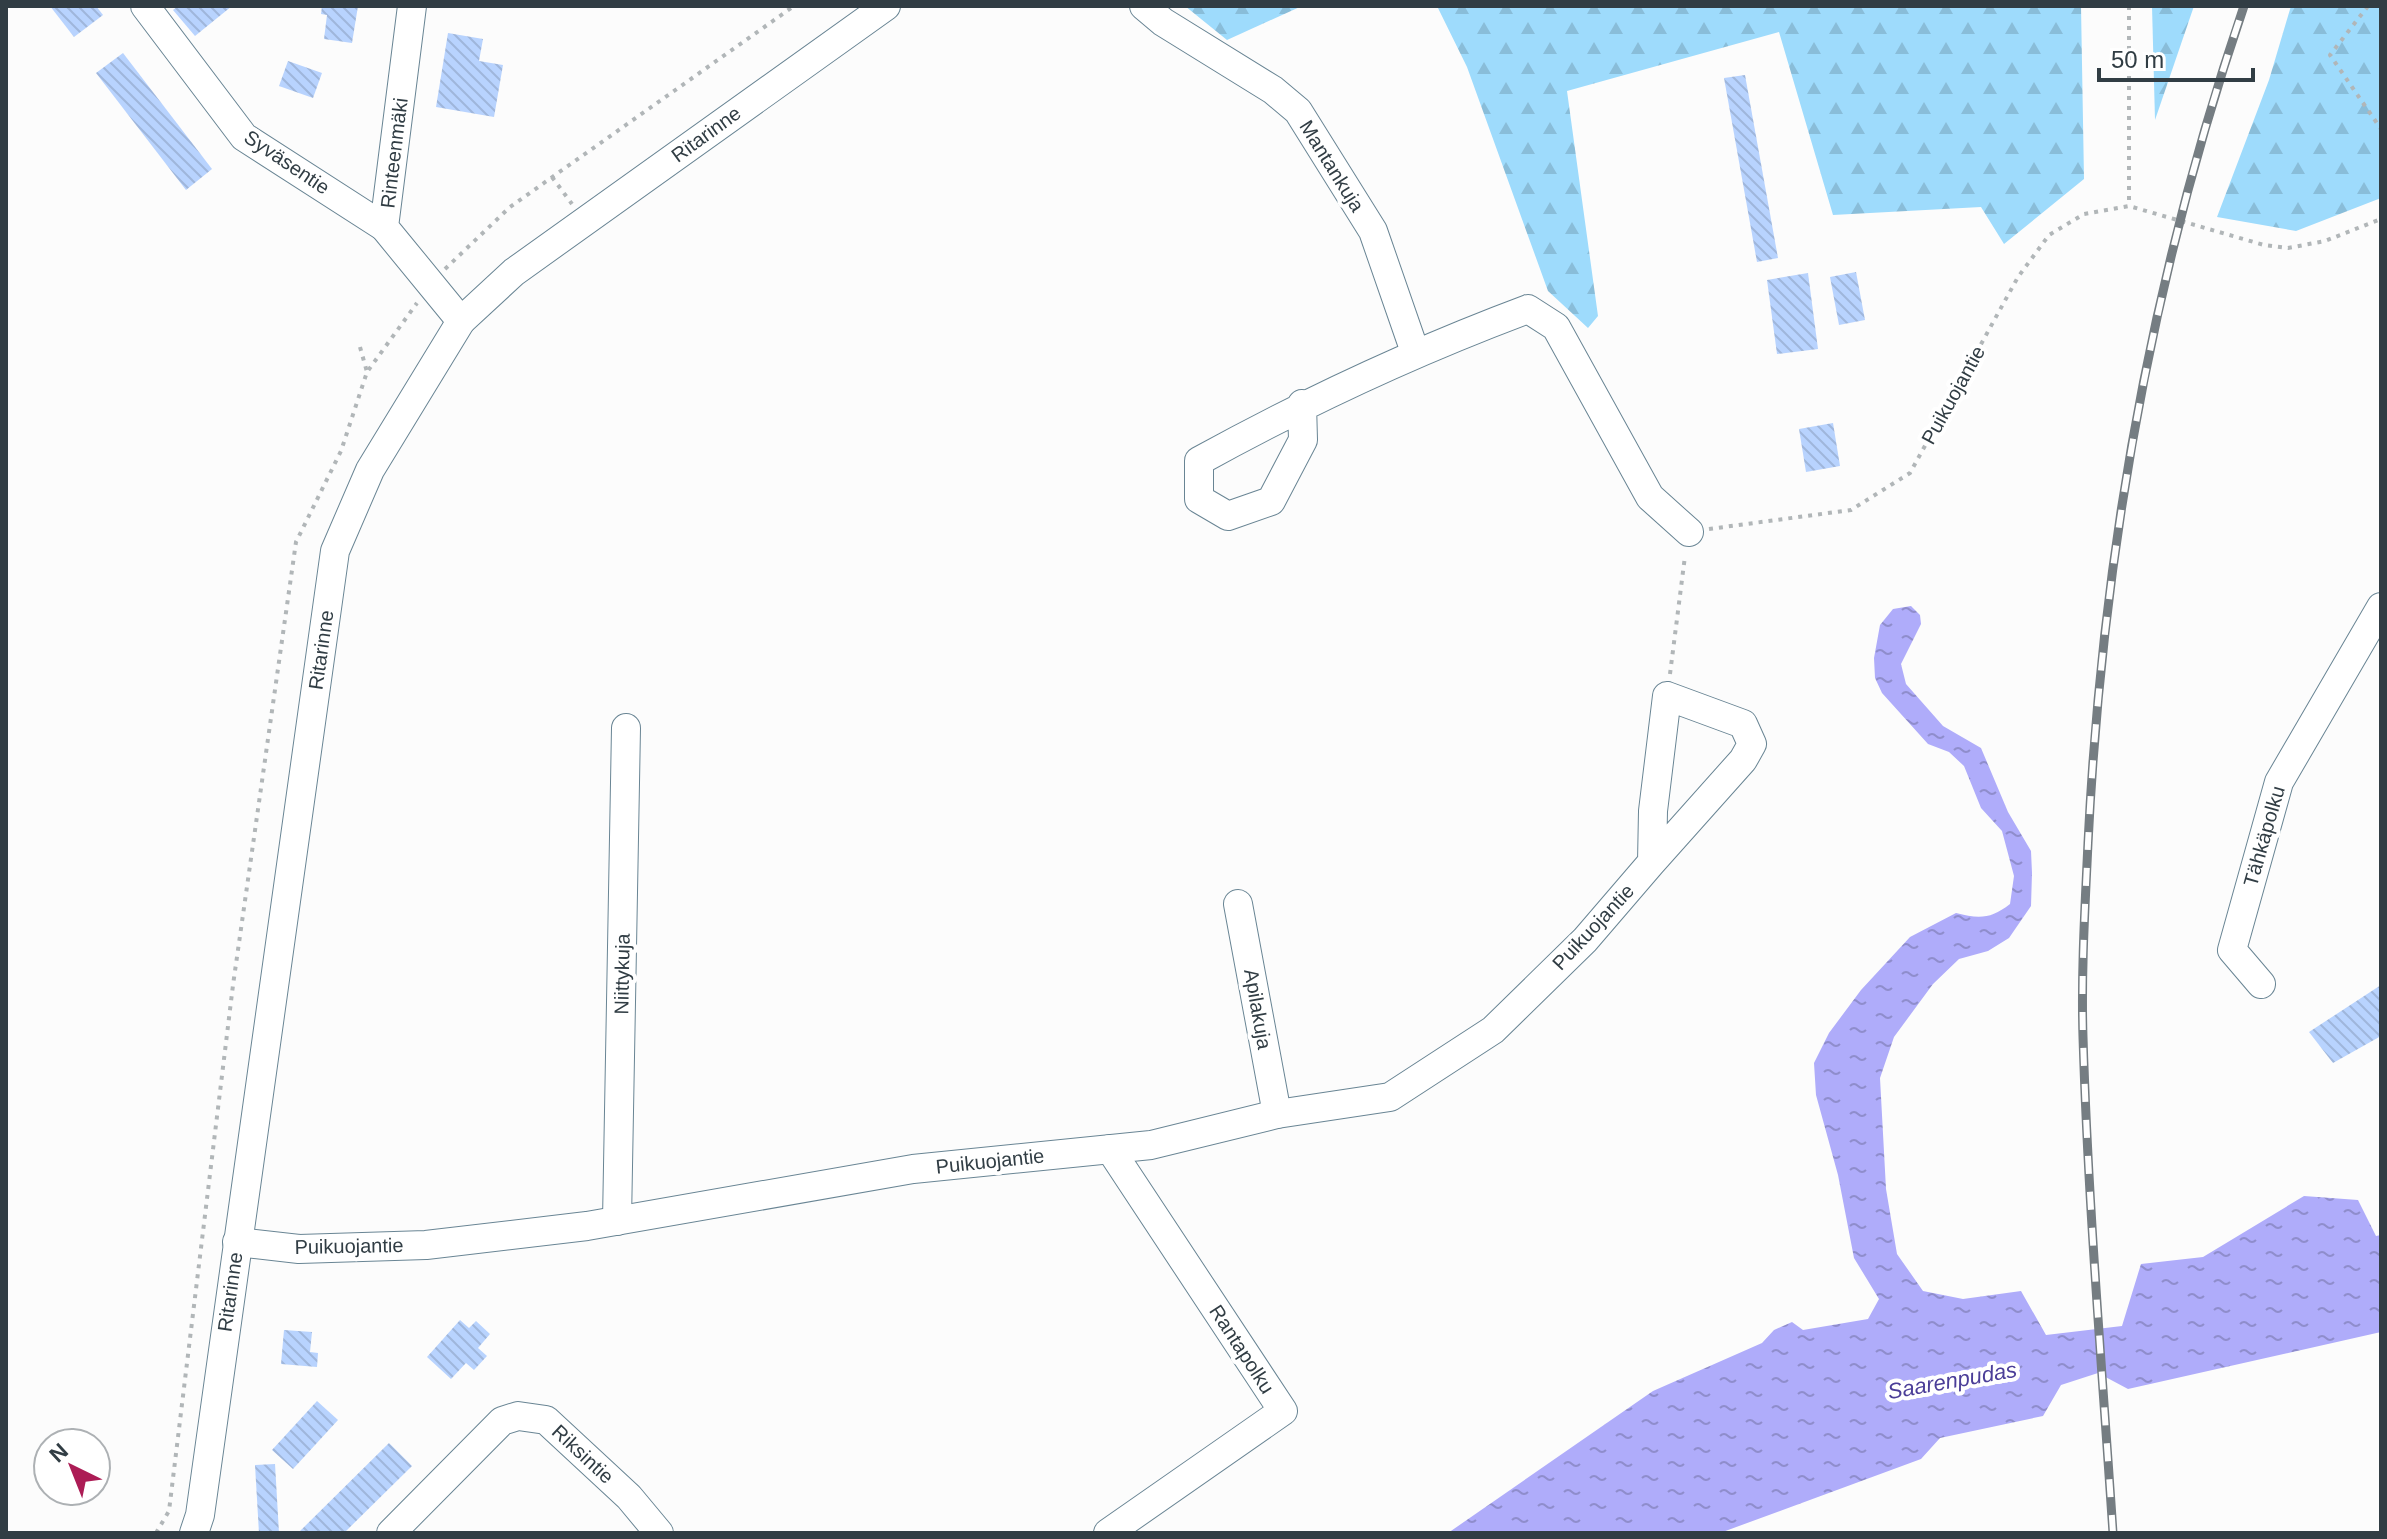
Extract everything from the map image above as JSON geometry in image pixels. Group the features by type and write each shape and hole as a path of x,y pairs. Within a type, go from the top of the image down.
{"street":[{"name":"Syväsentie","path":"145,6 244,137 384,227"},
{"name":"Rinteenmäki","path":"412,6 384,227 461,321"},
{"name":"Ritarinne","path":"194,1533 200,1515 335,551 370,470 461,321 514,272 886,6"},
{"name":"Mantankuja","path":"1144,6 1163,22 1273,90 1298,111 1373,231 1415,352"},
{"path":"1302,404 1415,352 1528,309 1556,327 1650,497 1689,532"},
{"name":"Tähkäpolku","path":"2261,984 2232,950 2279,782 2381,607"},
{"path":"1652,862 1653,811 1667,696"},
{"name":"Puikuojantie","path":"237,1242 299,1249 426,1245 617,1221 913,1169 1151,1145 1277,1114 1390,1097 1493,1030 1585,940 1743,760 1752,744 1743,724 1667,696"},
{"name":"Niittykuja","path":"617,1221 626,728"},
{"name":"Apilakuja","path":"1238,904 1277,1114"},
{"name":"Rantapolku","path":"1108,1533 1283,1411 1110,1149"},
{"name":"Riksintie","path":"391,1533 502,1421 518,1416 546,1420 629,1497 659,1533"}],"path":[{"path":"156,1533 169,1511 233,985 296,542 341,451 367,372 431,283 510,207 794,6"},
{"path":"2129,6 2129,206 2264,245 2288,248 2325,241 2381,219"},
{"path":"2368,6 2330,55 2381,129"},
{"path":"552,177 584,222"},
{"name":"Puikuojantie","path":"1689,532 1851,510 1910,473 2018,277 2049,235 2084,214 2129,206"},
{"path":"360,347 367,372"},
{"path":"1667,696 1689,532"}],"green space":[{"path":"1185,6 1302,6 1227,40"},
{"path":"1437,6 2081,6 2084,179 2004,244 1981,207 1833,215 1779,32 1567,91 1598,316 1588,328 1548,291 1467,67"},
{"path":"2152,6 2194,6 2155,120"},
{"path":"2291,6 2381,6 2381,198 2296,231 2217,217 2269,80"}],"water":[{"name":"Saarenpudas","path":"1911,606 1920,615 1921,624 1901,664 1906,684 1943,726 1981,748 2008,812 2031,851 2032,873 2031,906 2009,938 1988,951 1959,959 1933,984 1894,1037 1880,1078 1886,1189 1897,1254 1923,1291 1963,1299 2021,1291 2046,1335 2122,1326 2141,1264 2203,1257 2304,1196 2358,1200 2376,1236 2381,1235 2381,1332 2128,1389 2098,1373 2061,1385 2043,1416 1940,1438 1921,1459 1720,1533 1448,1533 1653,1391 1762,1343 1774,1330 1792,1322 1803,1330 1868,1319 1879,1299 1854,1258 1838,1175 1816,1095 1814,1063 1829,1033 1861,990 1910,937 1956,913 1984,916 1997,913 2010,904 2014,876 2002,831 1981,808 1964,766 1949,752 1928,744 1882,693 1875,678 1874,658 1880,625 1893,609"}],"building":[{"path":"50,6 96,6 103,15 74,37"},
{"path":"178,6 232,6 195,36 173,10"},
{"path":"322,6 358,6 352,43 324,39 327,15 321,14"},
{"path":"448,33 483,39 479,61 503,65 494,117 436,107"},
{"path":"123,53 212,169 186,190 96,73"},
{"path":"288,61 322,73 313,98 279,86"},
{"path":"1745,75 1778,258 1757,262 1724,78"},
{"path":"1856,272 1865,320 1839,325 1830,277"},
{"path":"1808,273 1818,349 1777,354 1767,280"},
{"path":"1833,423 1840,466 1806,472 1799,429"},
{"path":"2381,985 2381,1036 2333,1063 2309,1032"},
{"path":"460,1320 469,1328 476,1321 490,1334 478,1348 487,1356 474,1370 466,1363 451,1379 427,1357"},
{"path":"284,1330 312,1332 310,1352 318,1353 317,1367 281,1364"},
{"path":"317,1401 338,1420 293,1469 272,1450"},
{"path":"389,1443 412,1466 344,1533 298,1533"},
{"path":"275,1464 279,1533 259,1533 255,1465"}],"railway":[{"path":"2113,1533 2083,1037 2085,916 2095,737 2119,524 2158,314 2211,108 2244,6"}]}
